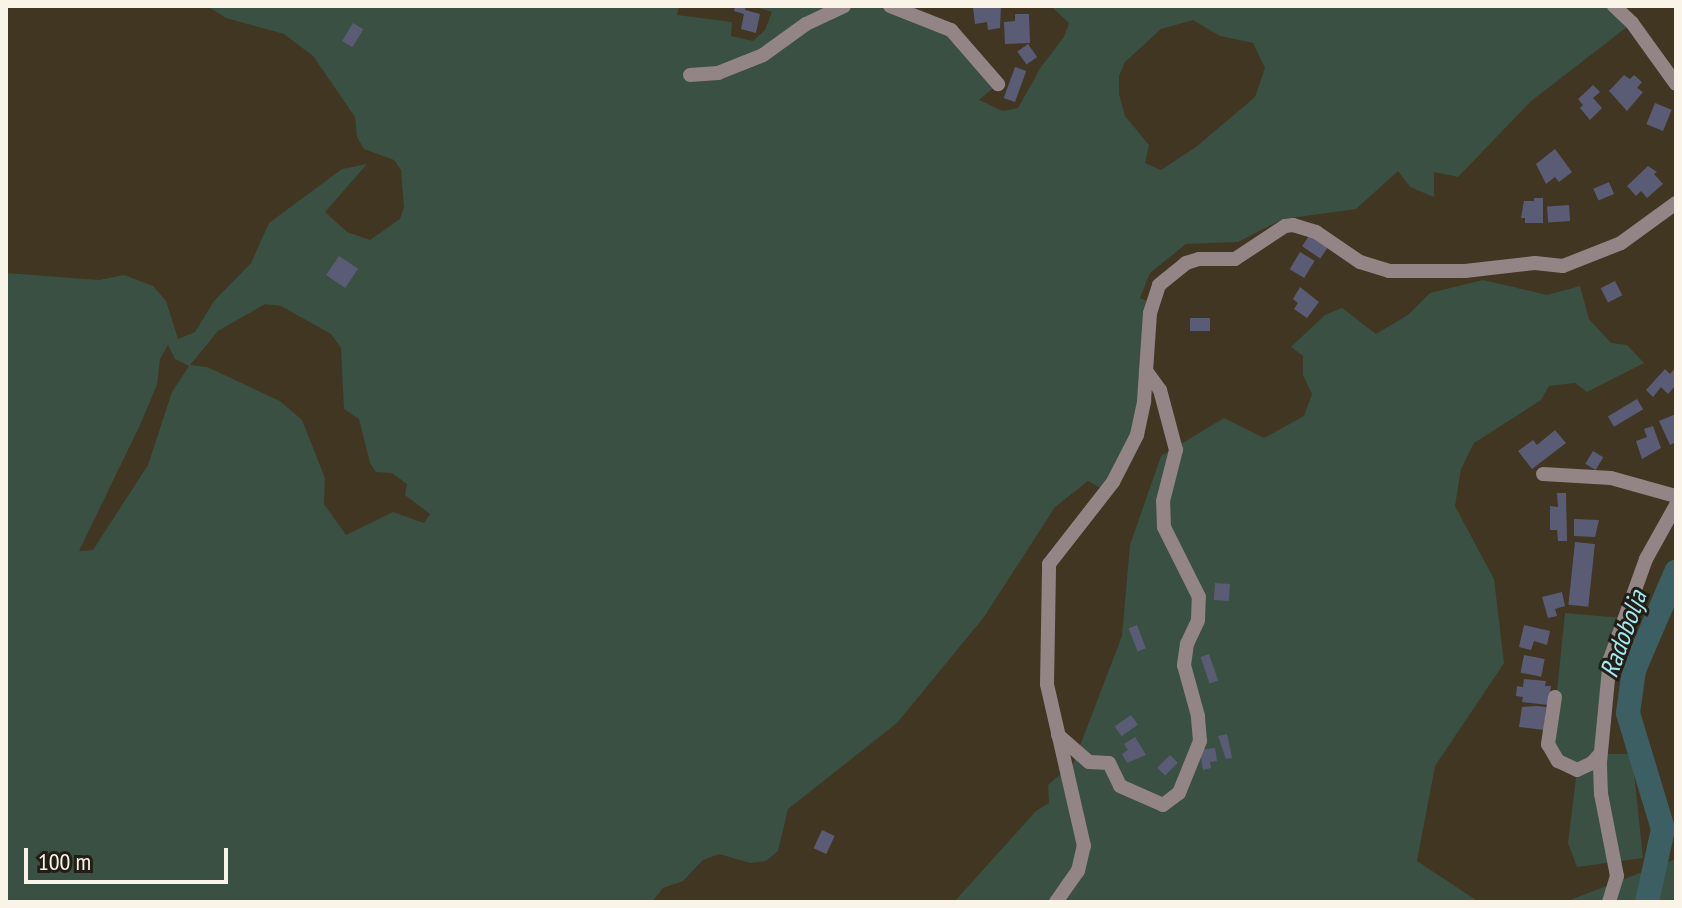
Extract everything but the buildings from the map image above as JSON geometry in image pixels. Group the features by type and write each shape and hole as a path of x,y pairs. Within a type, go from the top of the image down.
{"street":[{"path":"690,75 718,73 763,55 806,24 844,6"},
{"path":"890,6 951,30 998,84"},
{"path":"1614,6 1632,23 1676,84"},
{"path":"1056,902 1078,871 1084,846 1045,664 1049,564 1126,460 1142,419 1150,313 1159,285 1186,263 1199,259 1222,261 1248,253 1285,226 1301,226 1316,232 1360,262 1389,271 1465,271 1535,263 1563,266 1621,243 1676,203"},
{"path":"1058,735 1089,762 1109,763 1120,786 1163,805 1179,793 1200,741 1198,716 1184,665 1187,644 1198,620 1199,597 1164,527 1163,501 1176,450 1160,390 1146,371"},
{"path":"1543,474 1611,478 1676,496"},
{"path":"1609,902 1617,876 1601,794 1600,754 1615,644 1646,559 1676,505"},
{"path":"1555,697 1548,744 1558,761 1577,770 1592,763 1600,754"}],"green space":[{"path":"207,6 679,6 677,15 732,22 731,36 753,41 765,30 772,12 753,6 890,6 938,23 998,84 979,100 1003,111 1018,108 1041,67 1064,37 1069,23 1051,6 1614,6 1632,23 1530,102 1458,177 1434,172 1434,197 1410,187 1398,171 1356,209 1283,219 1238,242 1186,244 1150,273 1140,298 1152,303 1144,401 1106,491 1088,481 1055,507 984,617 897,723 788,809 778,851 766,861 750,863 719,854 703,860 683,881 663,888 652,902 6,902 6,273 99,280 124,275 153,286 166,301 178,339 195,332 214,301 251,263 269,223 342,169 367,164 325,212 347,232 370,240 400,219 404,207 401,170 394,160 364,149 357,137 355,117 313,56 284,34 226,18","holes":["1193,20 1220,36 1253,43 1265,68 1255,97 1196,147 1161,170 1145,163 1149,145 1125,116 1119,94 1119,76 1125,62 1161,29","265,304 281,306 331,334 341,348 344,409 359,419 370,463 376,472 392,473 407,484 405,495 430,514 424,523 393,512 346,535 324,504 325,478 302,420 280,401 207,367 190,365 218,331","168,345 175,359 189,366 172,392 148,465 93,550 79,551 157,385 160,359"]},
{"path":"1483,280 1547,295 1580,286 1589,319 1611,343 1627,345 1644,363 1587,392 1575,383 1549,386 1541,400 1474,443 1461,469 1455,506 1494,579 1504,663 1435,766 1417,861 1479,902 954,902 1036,811 1049,803 1048,785 1073,764 1122,636 1130,545 1161,456 1224,418 1264,438 1304,416 1312,394 1303,375 1303,356 1291,347 1325,315 1342,308 1376,334 1408,315 1430,293"},
{"path":"1565,613 1623,618 1601,754 1632,754 1643,858 1577,867 1568,843 1577,770 1551,750"},
{"path":"1676,859 1676,902 1565,902"}],"waterway":[{"name":"Radobolja","path":"1647,902 1663,829 1628,713 1634,670 1676,572"}]}
